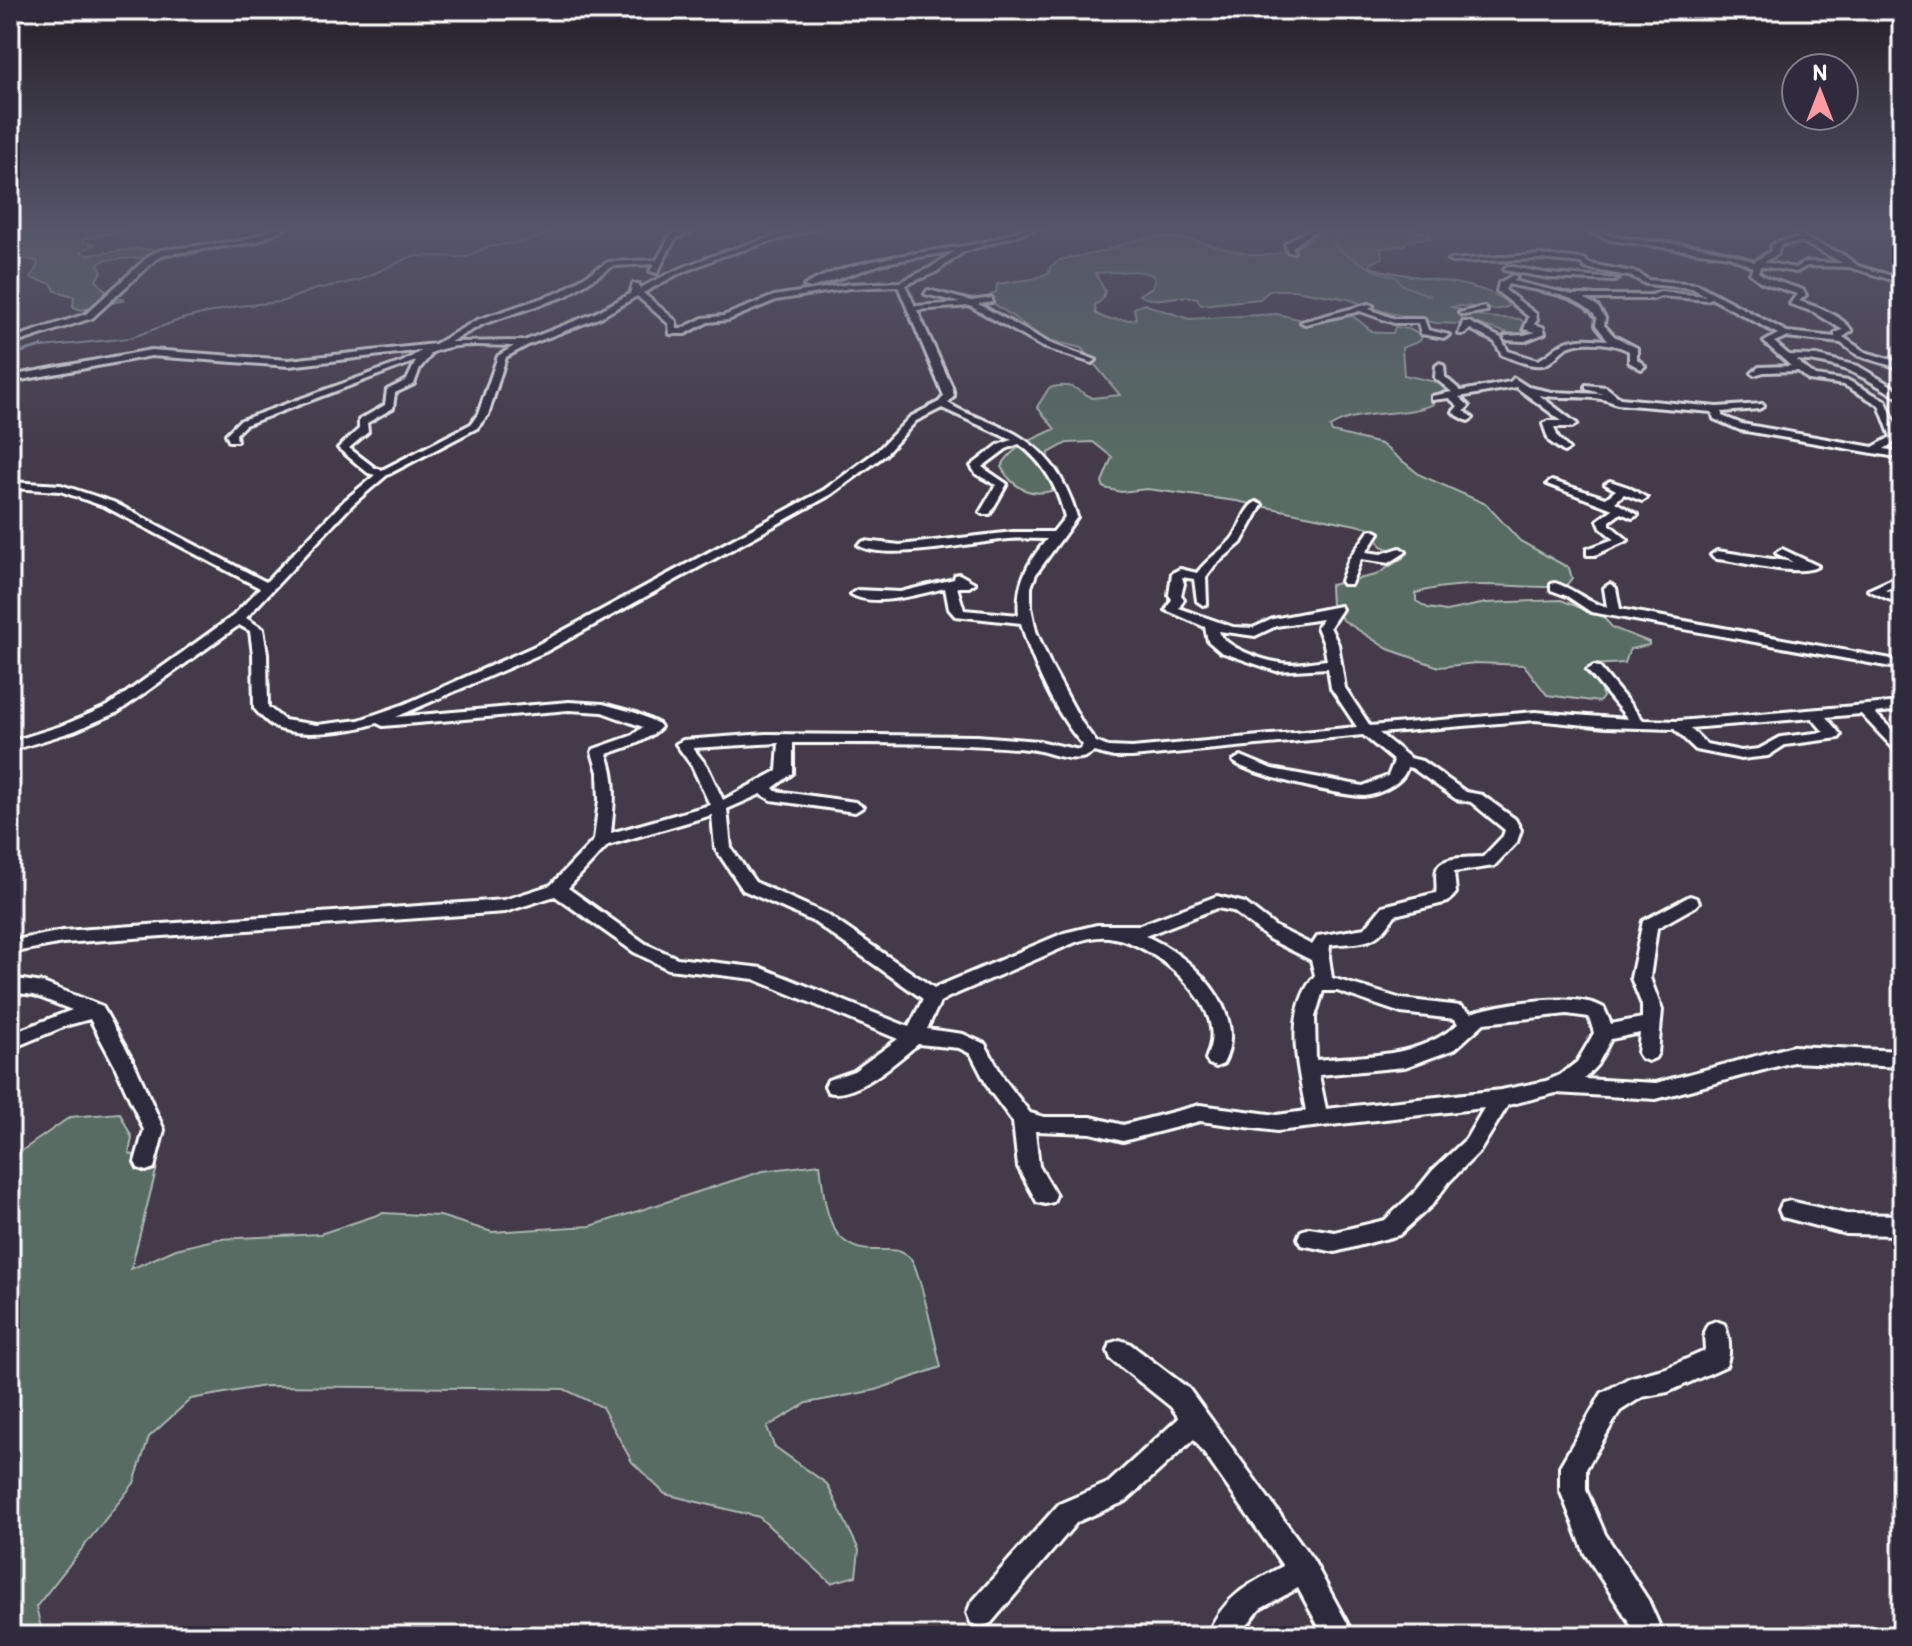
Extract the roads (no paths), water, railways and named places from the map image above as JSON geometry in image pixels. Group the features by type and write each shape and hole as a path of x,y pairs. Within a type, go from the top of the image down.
{"street":[{"path":"10,342 89,316 102,304"},
{"path":"233,439 231,434 242,423 381,374 430,352 480,322 534,304"},
{"path":"10,747 69,728 113,709 238,619 349,502 383,473 474,426 483,415 502,356 525,343 598,315 616,304"},
{"path":"651,304 673,323 673,332 682,332 706,320 725,318 758,304"},
{"path":"361,724 410,707 540,649 828,492 881,453 913,419 942,404 949,396 910,304"},
{"path":"912,308 961,304"},
{"path":"971,304 1046,345 1092,360"},
{"path":"1462,332 1467,328 1466,324 1507,338 1525,338 1541,333 1540,329 1528,326 1533,316 1514,304"},
{"path":"1586,304 1594,308 1601,318 1602,327 1611,338 1634,350 1632,360 1641,366"},
{"path":"1728,304 1743,313 1752,314 1756,322 1768,324 1785,334 1844,341"},
{"path":"1798,304 1817,310 1847,328 1838,335 1862,354 1902,366"},
{"path":"1305,322 1365,307 1394,321 1421,321 1424,332 1445,335"},
{"path":"1463,313 1484,309"},
{"path":"1785,334 1768,342 1798,373"},
{"path":"1507,338 1503,357 1537,363 1549,363 1560,348 1574,341 1619,345 1619,342"},
{"path":"10,379 151,353 289,363 440,345 525,343"},
{"path":"383,473 372,471 343,448 364,430 362,422 366,417 390,406 390,392 411,382 416,367 430,352"},
{"path":"1784,357 1817,359 1855,368 1902,396"},
{"path":"1440,366 1440,378 1458,393"},
{"path":"1757,373 1762,369 1798,373 1850,385 1883,403 1896,439 1873,451"},
{"path":"1518,385 1572,424 1545,425 1553,439 1564,449"},
{"path":"1435,398 1518,385 1552,395 1612,397"},
{"path":"1589,387 1603,389 1617,401 1717,410 1759,406"},
{"path":"1458,393 1453,397 1464,406 1458,412 1468,418"},
{"path":"942,404 958,416 998,428 1021,440 1052,468 1066,495 1071,517 1036,559 1025,586 1026,620 1039,655 1091,745 1113,753 1535,716 1678,725 1902,706"},
{"path":"1717,410 1717,417 1740,427 1902,455"},
{"path":"1886,414 1902,423"},
{"path":"1565,418 1584,426"},
{"path":"986,512 1002,484 980,472 976,466 1002,447 1021,440"},
{"path":"1552,484 1608,502 1626,512 1604,520 1605,526 1622,540 1591,552"},
{"path":"1610,484 1642,498"},
{"path":"10,485 47,485 91,497 151,524 267,587"},
{"path":"1608,502 1624,489"},
{"path":"1203,601 1200,577 1211,562 1237,541 1256,505"},
{"path":"1347,581 1373,533"},
{"path":"864,545 900,549 1013,535 1058,536"},
{"path":"1359,555 1389,559 1385,557 1400,552"},
{"path":"1717,555 1768,561 1788,568 1817,569 1782,553"},
{"path":"1200,577 1180,573 1176,576 1178,584 1175,595 1178,599 1172,610 1211,625 1255,632 1273,623 1333,611 1323,627 1331,644 1338,688 1366,730 1405,762"},
{"path":"857,594 900,596 954,580 955,609 960,613 1026,620"},
{"path":"1902,586 1897,581 1874,590 1902,601"},
{"path":"1555,587 1571,593 1591,608 1834,656 1902,665"},
{"path":"1610,588 1614,611"},
{"path":"238,619 256,629 260,654 261,708 280,724 317,729 569,706 603,708 631,716 654,729 599,752 606,772 607,800 602,841"},
{"path":"1211,625 1215,641 1226,649 1268,665 1296,668 1333,663"},
{"path":"1594,670 1640,725"},
{"path":"1864,709 1902,749"},
{"path":"1678,725 1701,747 1741,755 1763,753 1781,741 1834,735 1815,712"},
{"path":"933,997 820,918 749,886 723,848 719,807 699,766 683,744 715,739 977,740 1039,745 1075,755 1084,753 1091,745"},
{"path":"10,947 63,937 505,906 557,889 602,841 719,807 764,788 785,773 786,739"},
{"path":"1241,761 1268,773 1364,791 1393,779 1399,772 1399,764 1417,764 1462,796 1476,798 1509,823 1513,830 1511,838 1488,862 1453,865 1445,869 1447,886 1442,898 1389,910 1370,934 1324,940 1319,946 1324,976 1308,1005 1304,1041 1317,1118"},
{"path":"764,788 771,795 855,807"},
{"path":"557,889 640,948 674,964 756,973 914,1037 963,1041 978,1049 997,1085 1023,1120 1029,1167 1045,1195"},
{"path":"835,1086 861,1077 914,1037 933,997 981,974 1010,965 1038,949 1094,931 1141,931 1198,910 1207,903 1222,901 1247,909 1272,933 1319,956"},
{"path":"1648,1053 1654,1010 1641,983 1640,972 1649,925 1690,902"},
{"path":"1119,932 1155,947 1200,983 1221,1025 1221,1044 1216,1059"},
{"path":"1317,985 1338,984 1401,1006 1460,1013 1470,1024"},
{"path":"10,985 36,988 95,1011 124,1063 154,1130 146,1162"},
{"path":"1308,1068 1405,1059 1448,1044 1477,1018 1490,1014 1589,1008 1597,1013 1604,1033 1585,1067 1558,1086"},
{"path":"10,1042 63,1019 95,1011"},
{"path":"1604,1033 1651,1024"},
{"path":"1023,1120 1044,1125 1091,1125 1123,1133 1200,1113 1277,1123 1501,1098 1558,1086 1656,1091 1694,1083 1720,1071 1793,1054 1902,1059"},
{"path":"1309,1238 1335,1242 1391,1228 1473,1145 1480,1128 1491,1119 1501,1098"},
{"path":"1790,1210 1846,1224 1902,1225"},
{"path":"1650,1636 1638,1610 1595,1544 1573,1490 1573,1466 1611,1402 1638,1386 1668,1380 1717,1358 1716,1332"},
{"path":"1120,1351 1180,1398 1194,1422 1303,1570 1340,1636"},
{"path":"981,1613 1068,1513 1117,1492 1194,1422"},
{"path":"1221,1636 1250,1599 1303,1570"}],"waterway":[{"path":"36,348 130,338 185,318 262,304"},
{"path":"36,348 42,346"},
{"path":"10,355 36,348"}]}
